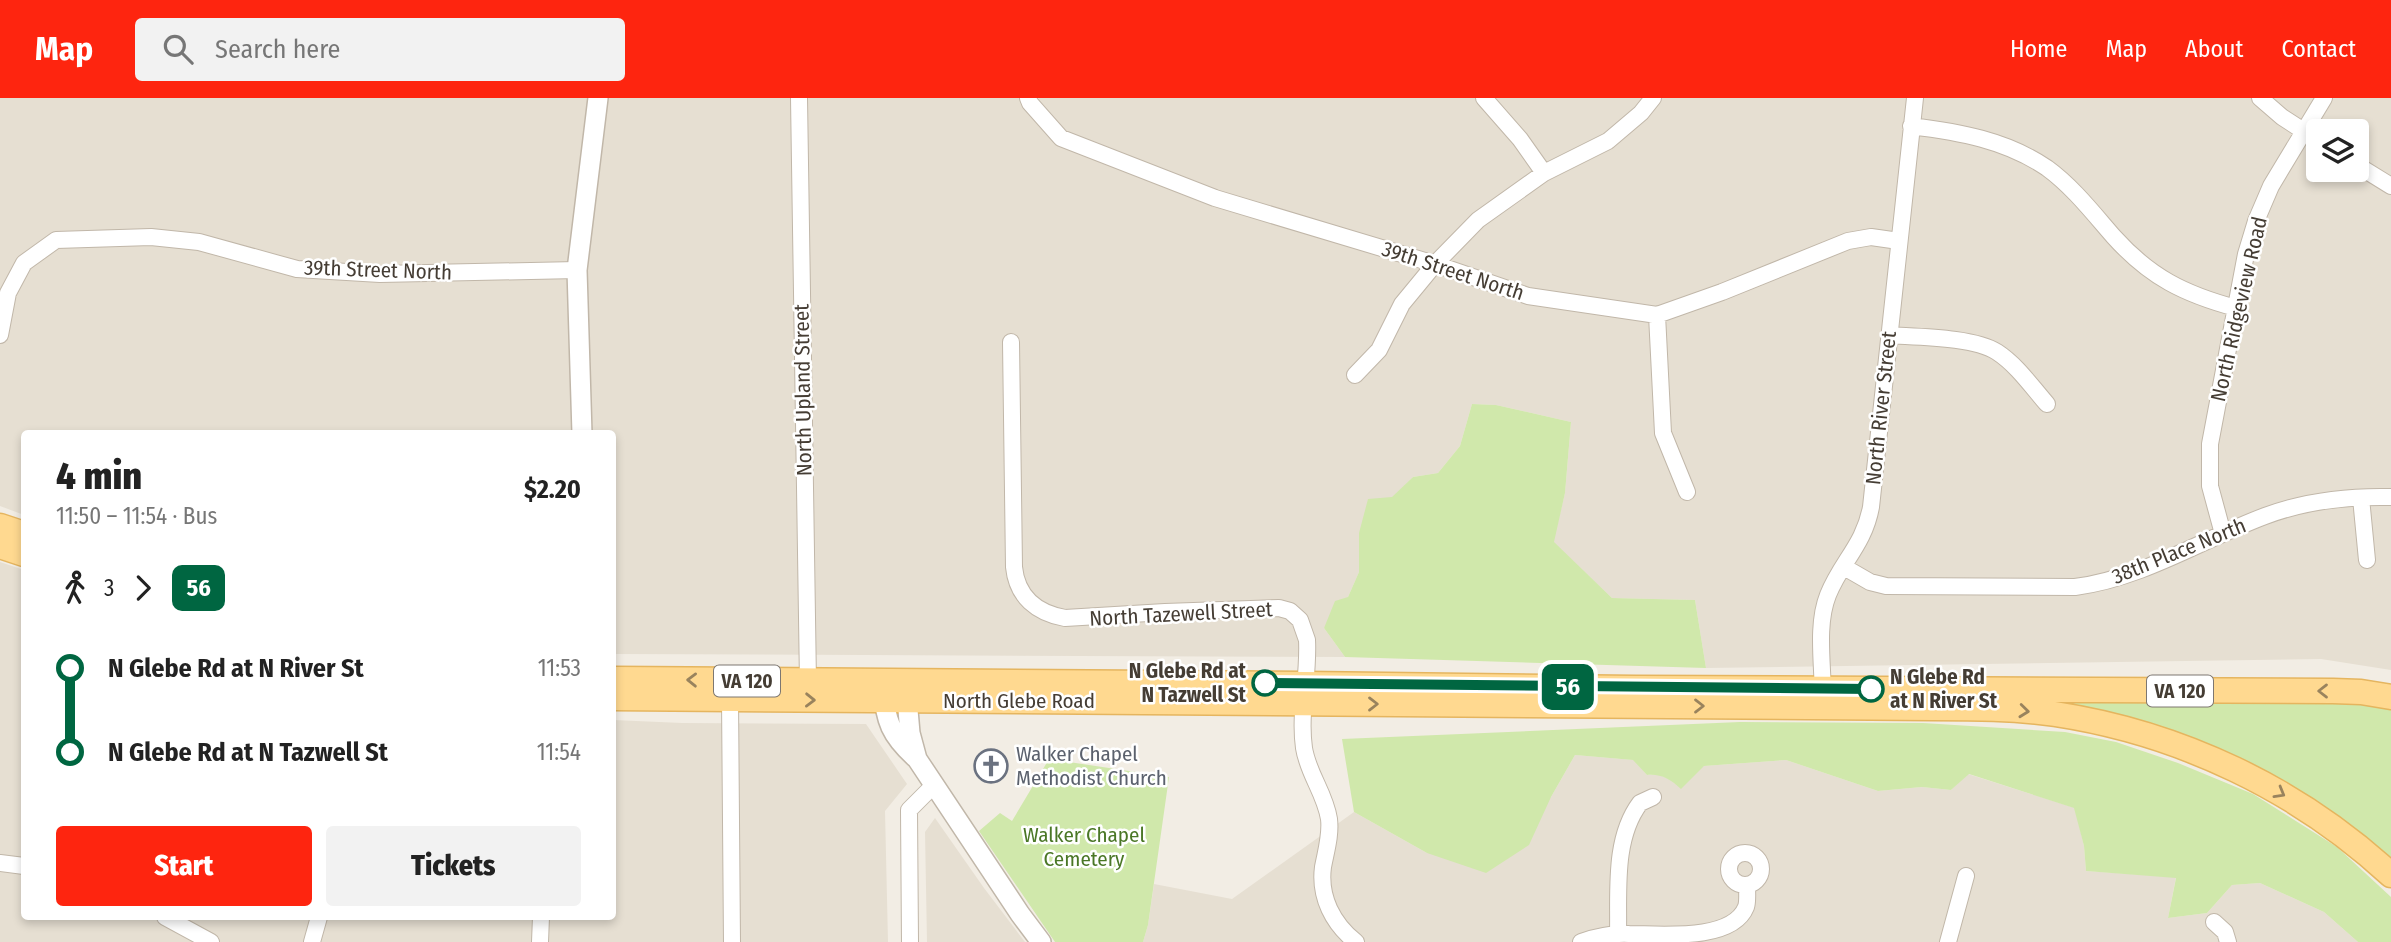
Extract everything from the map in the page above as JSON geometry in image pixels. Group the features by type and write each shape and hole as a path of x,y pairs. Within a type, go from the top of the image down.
{"main road":[{"path":"0,526 21,533"},
{"path":"0,545 21,553"},
{"name":"North Glebe Road","path":"616,679 808,682 895,691"},
{"name":"North Glebe Road","path":"616,698 730,699 895,691 1822,698 2333,691 2391,697"},
{"name":"North Glebe Road","path":"1822,698 2054,714 2131,730 2202,754 2271,788 2326,822 2391,875"}],"street":[{"path":"582,430 577,271 598,98"},
{"name":"North Upland Street","path":"799,98 808,682"},
{"name":"39th Street North","path":"1028,98 1061,138 1215,198 1434,264 1528,296 1657,315 1848,241 1871,237 1899,241"},
{"path":"1484,98 1520,139 1544,173"},
{"path":"1355,375 1379,350 1402,304 1434,264 1478,220 1544,173 1608,141 1641,113 1653,98"},
{"name":"North River Street","path":"1822,698 1825,606 1829,592 1863,537 1869,516 1915,98"},
{"path":"2260,98 2304,131"},
{"name":"North Ridgeview Road","path":"2223,534 2210,486 2209,459 2212,429 2248,246 2276,176 2324,98"},
{"path":"1911,126 1986,139 2031,158 2071,188 2116,239 2151,272 2186,293 2236,308"},
{"path":"2369,172 2391,186"},
{"name":"39th Street North","path":"0,335 8,293 24,263 56,240 151,237 199,242 297,269 380,274 577,271"},
{"path":"1657,315 1663,433 1688,492"},
{"path":"1889,335 1972,343 1989,348 2012,364 2047,404"},
{"name":"North Tazewell Street","path":"1011,342 1014,568 1017,583 1031,604 1046,614 1074,619 1203,610 1285,609 1295,615 1303,625 1307,649 1303,735 1306,755 1310,772 1326,806 1329,824 1322,874 1324,892 1334,918 1356,942"},
{"path":"2361,498 2367,560"},
{"name":"38th Place North","path":"1844,567 1870,582 1886,586 2075,587 2133,573 2264,516 2293,507 2326,500 2391,498"},
{"path":"895,691 893,733 902,746 917,759 1041,942"},
{"path":"730,699 732,942"},
{"path":"910,942 909,810 934,785"},
{"path":"1618,934 1619,878 1624,836 1636,807 1653,797"},
{"path":"0,863 21,866"},
{"path":"1948,942 1966,876"},
{"path":"1581,942 1618,934 1679,936 1723,928 1742,913 1747,902 1747,886"},
{"path":"171,920 211,942"},
{"path":"312,942 318,920"},
{"path":"540,942 541,920"},
{"path":"2214,922 2225,932 2228,942"}],"shaded area":[{"path":"0,98 2391,98 2391,670 2321,659 1706,668 1695,600 1612,598 1553,542 1565,493 1571,422 1496,405 1472,404 1460,446 1438,473 1413,477 1359,533 1359,572 1348,597 1324,628 1345,657 616,654 616,430 21,430 21,514 0,506"},
{"path":"0,562 21,569 21,920 616,920 616,720 866,724 907,784 885,811 888,942 0,942"},
{"path":"1575,755 1634,760 1647,775 1660,775 1673,781 1704,766 1786,760 1878,791 1922,787 1951,790 1968,774 2075,808 2084,846 2086,871 2176,877 2168,918 2207,913 2232,885 2260,883 2324,912 2358,942 1143,942 1154,884 1232,899 1354,812 1427,853 1551,797"},
{"path":"935,818 1025,942 927,942 925,832"}],"green space":[{"path":"1472,404 1496,405 1571,422 1565,493 1554,542 1612,598 1695,600 1706,668 1345,657 1324,628 1335,601 1348,597 1359,572 1359,533 1368,499 1392,497 1413,477 1438,473 1460,446"},
{"path":"2055,698 2391,705 2391,857 2311,799 2057,709"},
{"path":"1740,722 1923,723 2065,732 2116,742 2178,763 2253,794 2337,847 2391,897 2391,942 2358,942 2324,912 2260,883 2232,885 2207,913 2168,918 2176,878 2086,871 2084,846 2074,808 1969,774 1951,790 1922,787 1878,791 1786,760 1704,766 1681,789 1666,778 1647,775 1633,760 1575,755 1551,797 1529,845 1486,873 1427,853 1354,812 1342,739"},
{"name":"Walker Chapel Cemetery","path":"1049,759 1169,777 1148,925 1143,942 1055,942 979,831 1000,813 1012,821"}],"bus line":[{"name":"56","path":"1265,683 1871,689"}],"place":[{"name":"N Glebe Rd at N Tazwell St","path":"1265,683"},
{"name":"N Glebe Rd at N River St","path":"1871,689"},
{"name":"Walker Chapel Methodist Church","path":"991,766"}]}
